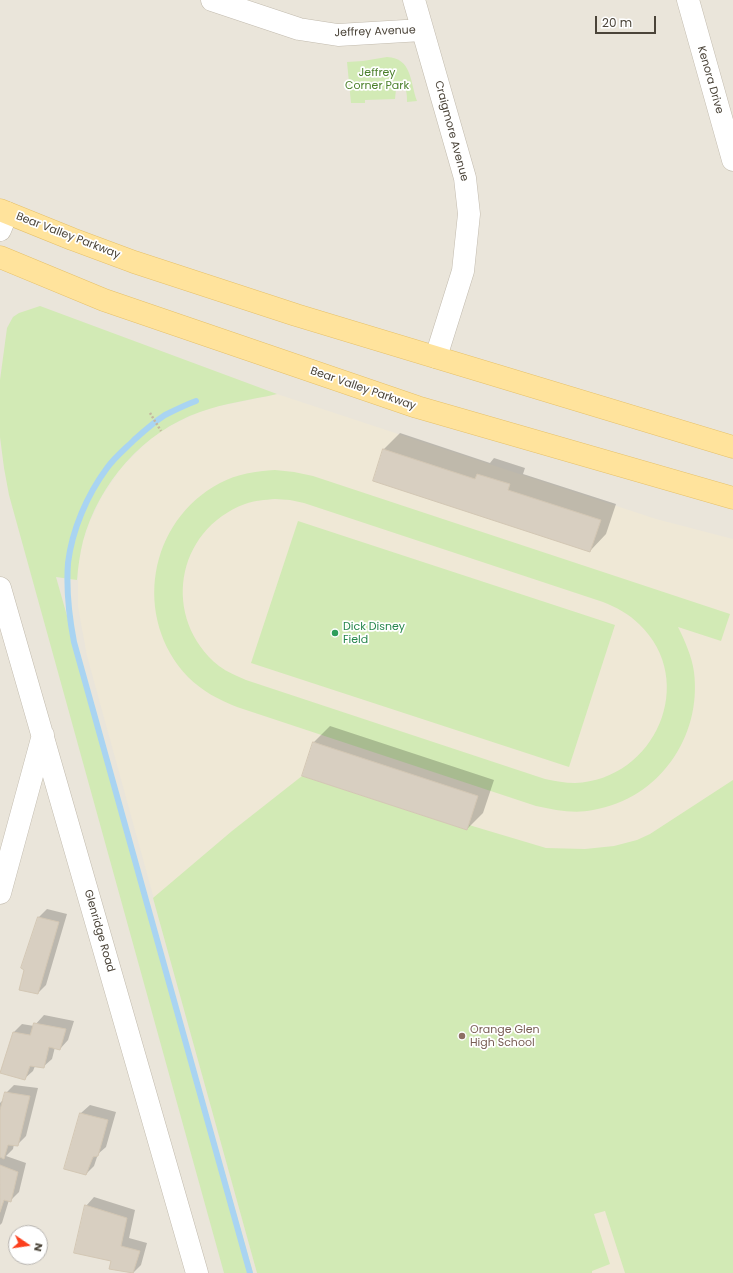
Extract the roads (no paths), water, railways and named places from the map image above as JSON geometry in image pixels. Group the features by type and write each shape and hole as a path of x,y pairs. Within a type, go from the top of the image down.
{"main road":[{"name":"Bear Valley Parkway","path":"2,218 72,239 296,315 733,447"},
{"name":"Bear Valley Parkway","path":"0,257 104,300 417,407 733,498"}],"street":[{"name":"Jeffrey Avenue","path":"212,0 299,29 338,36 422,30"},
{"name":"Craigmore Avenue","path":"414,0 465,178 469,214 463,271 436,357"},
{"name":"Kenora Drive","path":"688,0 726,110 733,160"},
{"name":"Glenridge Road","path":"0,588 197,1273"},
{"path":"0,893 43,735"}],"waterway":[{"path":"196,401 165,415 153,424 134,440 110,464 100,478 82,513 70,551 67,573 69,613 74,642 250,1273"}],"place":[{"name":"Dick Disney Field","path":"335,633"},
{"name":"Orange Glen High School","path":"462,1036"}],"park label":[{"name":"Jeffrey Corner Park","path":"377,79"}]}
